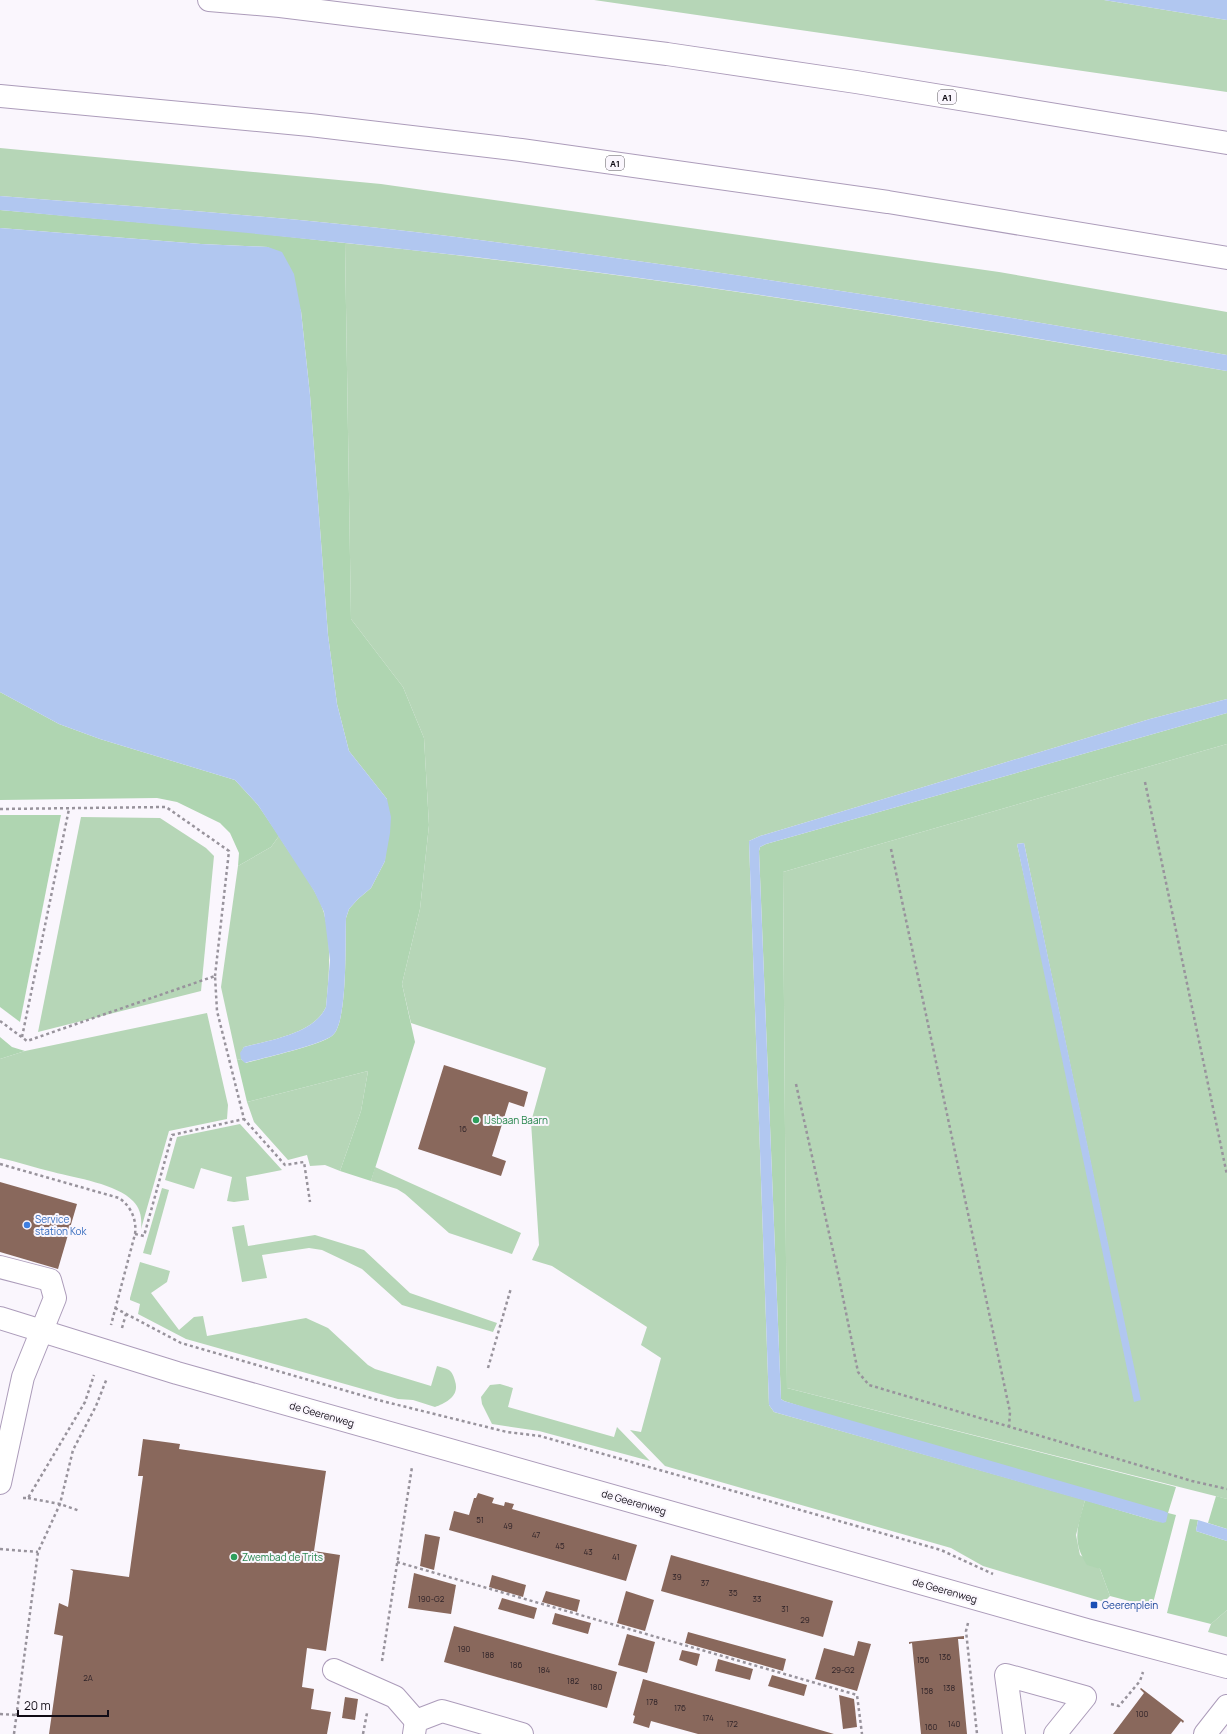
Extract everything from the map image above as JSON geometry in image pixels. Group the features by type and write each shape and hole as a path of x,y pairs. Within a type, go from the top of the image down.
{"main road":[{"name":"A1","path":"208,0 280,6 667,54 856,82 1227,143"},
{"name":"A1","path":"0,96 310,125 521,150 888,202 1227,258"},
{"path":"0,1267 50,1280 55,1298 23,1377 0,1484"},
{"name":"de Geerenweg","path":"0,1318 109,1352 416,1440 1087,1630 1227,1667"},
{"path":"334,1670 395,1697 415,1727 442,1711 522,1734"},
{"path":"1014,1734 1006,1675 1085,1697 1055,1734"},
{"path":"1205,1734 1227,1706"}],"path":[{"path":"1145,782 1227,1175"},
{"path":"0,809 166,808 229,851 215,976 217,1011 228,1062 244,1119 284,1165 304,1162 310,1202"},
{"path":"22,1037 69,809"},
{"path":"891,849 1010,1412 1009,1427"},
{"path":"0,1020 27,1041 215,976"},
{"path":"796,1084 839,1278 858,1372 868,1385 1192,1481 1227,1489"},
{"path":"135,1234 144,1236 172,1135 244,1119"},
{"path":"0,1164 124,1201 134,1217 136,1225 135,1234 115,1308 182,1343 378,1400 507,1432 540,1436 941,1550 1000,1576"},
{"path":"488,1368 511,1288"},
{"path":"28,1498 85,1402 126,1314"},
{"path":"14,1734 38,1552 60,1504 73,1450 96,1406 109,1352"},
{"path":"377,1689 416,1440"},
{"path":"21,1498 60,1504 80,1511"},
{"path":"0,1549 38,1552"},
{"path":"397,1562 857,1695 862,1734"},
{"path":"968,1624 966,1631 977,1734"},
{"path":"1085,1697 1119,1706 1140,1681 1142,1675"},
{"path":"0,1714 16,1715"}],"green space":[{"path":"594,0 1104,0 1227,20 1227,92"},
{"path":"0,148 381,184 999,272 1227,312 1227,355 1024,320 619,258 415,232 311,221 0,196"},
{"path":"0,210 237,231 345,243 351,619 403,687 424,738 429,825 420,909 402,984 415,1042 371,1181 340,1171 361,1111 368,1071 247,1102 237,1060 241,1059 246,1063 305,1047 327,1039 333,1035 338,1027 341,1014 345,980 346,918 349,909 371,888 385,861 387,799 349,751 337,704 328,635 310,395 301,311 268,247 201,244 0,228"},
{"name":"IJsbaan Baarn","path":"345,243 566,268 677,283 897,316 1227,371 1227,699 1150,719 760,836 749,841 769,1405 774,1412 1085,1500 1076,1535 1080,1555 1100,1569 1110,1596 1104,1602 983,1566 951,1548 665,1466 630,1430 641,1432 661,1358 641,1345 647,1327 552,1266 532,1260 539,1245 531,1122 546,1068 411,1023 402,984 420,909 429,825 424,738 403,687 351,619"},
{"path":"0,692 59,724 100,739 235,780 258,805 279,836 271,847 238,866 239,853 230,833 220,823 177,802 157,798 0,800"},
{"path":"1227,713 1227,744 783,872 787,1388 1176,1487 1168,1513 1176,1515 1152,1607 1110,1596 1100,1569 1087,1565 1082,1556 1077,1540 1077,1533 1085,1500 1162,1523 781,1399 759,851 760,847 766,844"},
{"path":"1227,744 1227,1499 787,1388 783,872","holes":["1024,843 1140,1400 1017,844"]},
{"path":"0,815 61,815 20,1022 0,1007"},
{"path":"81,817 160,818 206,848 214,856 201,991 38,1032"},
{"path":"279,836 317,895 324,913 327,925 329,948 329,972 326,1007 312,1024 302,1030 244,1047 241,1053 241,1059 237,1060 221,987 238,866 271,847"},
{"path":"207,1013 228,1105 227,1119 169,1131 141,1229 141,1218 138,1207 126,1195 117,1190 96,1182 0,1158 0,1059 25,1051"},
{"path":"0,1037 12,1047 25,1051 0,1059"},
{"path":"368,1071 361,1111 340,1171 325,1165 310,1166 307,1155 288,1160 254,1122 247,1102"},
{"path":"240,1124 282,1170 246,1177 249,1200 234,1202 227,1201 232,1177 201,1168 194,1189 165,1180 177,1137"},
{"path":"375,1167 521,1233 512,1254 449,1233 405,1194 397,1189 371,1181"},
{"path":"162,1188 169,1190 151,1255 143,1253"},
{"path":"244,1225 248,1246 315,1235 364,1250 410,1293 497,1323 493,1332 402,1305 362,1269 322,1250 309,1248 262,1255 267,1278 242,1282 232,1227"},
{"path":"140,1262 170,1271 167,1282 151,1293 179,1330 194,1317 203,1316 207,1336 306,1318 328,1328 368,1365 375,1369 431,1386 437,1366 448,1369 454,1378 456,1391 451,1398 435,1407 413,1400 398,1399 186,1339 138,1314 140,1304 130,1300 130,1298"},
{"path":"500,1384 513,1388 508,1407 614,1437 617,1427 650,1461 539,1431 492,1424 482,1404 481,1397 490,1385"},
{"path":"1216,1496 1227,1499 1227,1529 1208,1523"},
{"path":"1190,1519 1198,1520 1196,1531 1227,1541 1227,1610 1211,1624 1167,1613"},
{"path":"1227,1610 1227,1637 1208,1632 1211,1624"}],"water":[{"path":"1104,0 1227,0 1227,20"},
{"path":"0,196 363,226 619,258 1024,320 1227,355 1227,371 912,318 701,286 596,272 336,242 0,210"},
{"path":"0,228 201,244 268,247 282,252 294,274 301,311 310,395 328,635 337,704 349,751 387,799 391,817 385,861 371,888 349,909 346,918 345,980 338,1027 333,1035 317,1043 245,1063 241,1059 240,1053 244,1047 302,1030 312,1024 320,1016 326,1007 330,960 324,912 314,891 258,805 235,780 100,739 59,724 0,692"},
{"path":"1227,699 1227,713 766,844 760,847 759,851 781,1399 1164,1511 1168,1513 1166,1522 1163,1523 774,1412 769,1405 749,841 760,836 1150,719"},
{"path":"1024,843 1141,1400 1134,1402 1017,844"},
{"path":"1198,1520 1227,1529 1227,1541 1196,1531"}],"building":[{"name":"IJsbaan Baarn","path":"444,1065 528,1092 524,1107 509,1102 492,1156 506,1161 501,1176 418,1149"},
{"path":"0,1182 77,1204 58,1269 0,1252"},
{"path":"143,1439 180,1444 179,1449 326,1471 314,1551 340,1555 326,1651 307,1648 302,1687 314,1689 311,1709 331,1712 327,1734 49,1734 63,1636 54,1634 59,1603 68,1607 73,1571 70,1569 129,1577 143,1476 138,1476"},
{"path":"478,1493 494,1498 492,1503 504,1506 505,1502 514,1504 512,1509 637,1545 626,1581 449,1530 454,1511 469,1515 474,1498 476,1498"},
{"path":"425,1534 440,1537 434,1570 420,1566"},
{"path":"671,1555 833,1601 823,1637 661,1591"},
{"path":"414,1573 456,1585 451,1614 408,1608"},
{"path":"492,1575 526,1585 523,1597 489,1587"},
{"path":"546,1591 580,1600 577,1612 542,1602"},
{"path":"626,1591 654,1600 645,1631 617,1623"},
{"path":"502,1598 537,1608 534,1619 498,1609"},
{"path":"555,1613 591,1623 588,1634 552,1624"},
{"path":"454,1626 617,1672 607,1708 444,1662"},
{"path":"688,1632 786,1659 783,1671 685,1643"},
{"path":"627,1634 655,1642 647,1673 618,1665"},
{"path":"964,1636 964,1639 958,1639 967,1734 921,1734 912,1643 909,1644 909,1642"},
{"path":"858,1641 871,1644 857,1691 815,1679 824,1648 854,1656"},
{"path":"682,1650 700,1654 697,1666 679,1660"},
{"path":"718,1659 753,1669 750,1680 715,1671"},
{"path":"772,1675 807,1685 804,1696 768,1686"},
{"path":"643,1679 834,1734 698,1734 651,1721 649,1728 633,1723 635,1716 633,1715"},
{"path":"1141,1688 1184,1721 1183,1723 1181,1721 1171,1734 1113,1734 1144,1693 1140,1689"},
{"path":"839,1695 854,1699 857,1727 843,1729"},
{"path":"345,1697 358,1699 355,1720 342,1718"}],"place":[{"name":"IJsbaan Baarn","path":"476,1120"},
{"name":"Service station Kok","path":"27,1225"},
{"name":"Zwembad de Trits","path":"234,1557"},
{"name":"Geerenplein","path":"1094,1605"}]}
